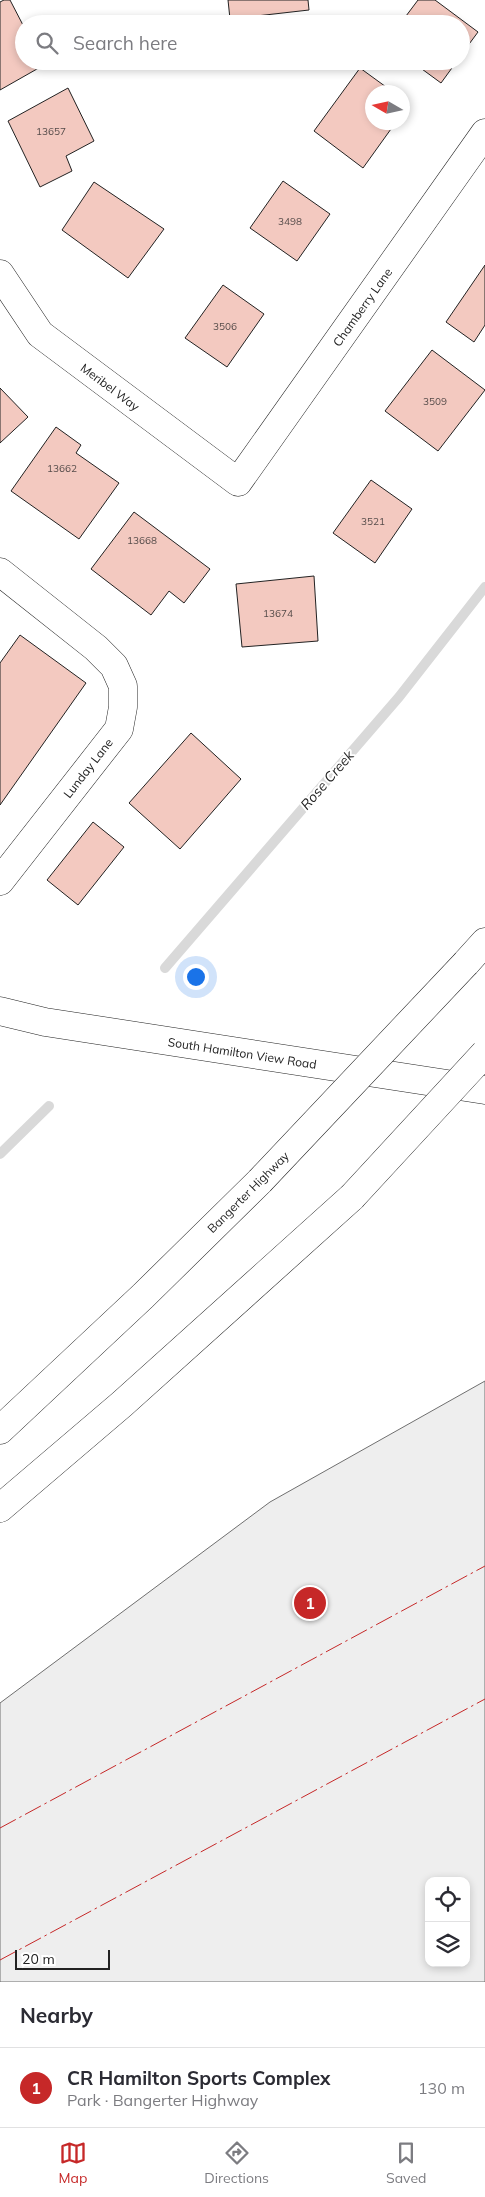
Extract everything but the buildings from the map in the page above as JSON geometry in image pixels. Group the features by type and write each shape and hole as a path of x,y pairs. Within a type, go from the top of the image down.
{"main road":[{"name":"Chamberry Lane","path":"238,482 485,133"},
{"name":"Meribel Way","path":"0,274 40,334 238,482"},
{"name":"Lunday Lane","path":"0,572 96,648 114,666 123,686 123,707 119,729 0,881"},
{"name":"Bangerter Highway","path":"0,1430 136,1303 260,1181 485,942"},
{"name":"South Hamilton View Road","path":"0,1011 45,1022 485,1090"},
{"path":"0,1508 122,1404 352,1197 485,1054"}],"shaded area":[{"path":"485,1381 485,1982 0,1982 0,1703 270,1502"}],"waterway":[{"name":"Rose Creek","path":"165,968 399,697 485,587"},
{"name":"Rose Creek","path":"0,1154 49,1106"}],"power":[{"path":"0,1828 485,1566"},
{"path":"0,1960 485,1699"}],"place":[{"name":"CR Hamilton Sports Complex","path":"310,1603"}]}
